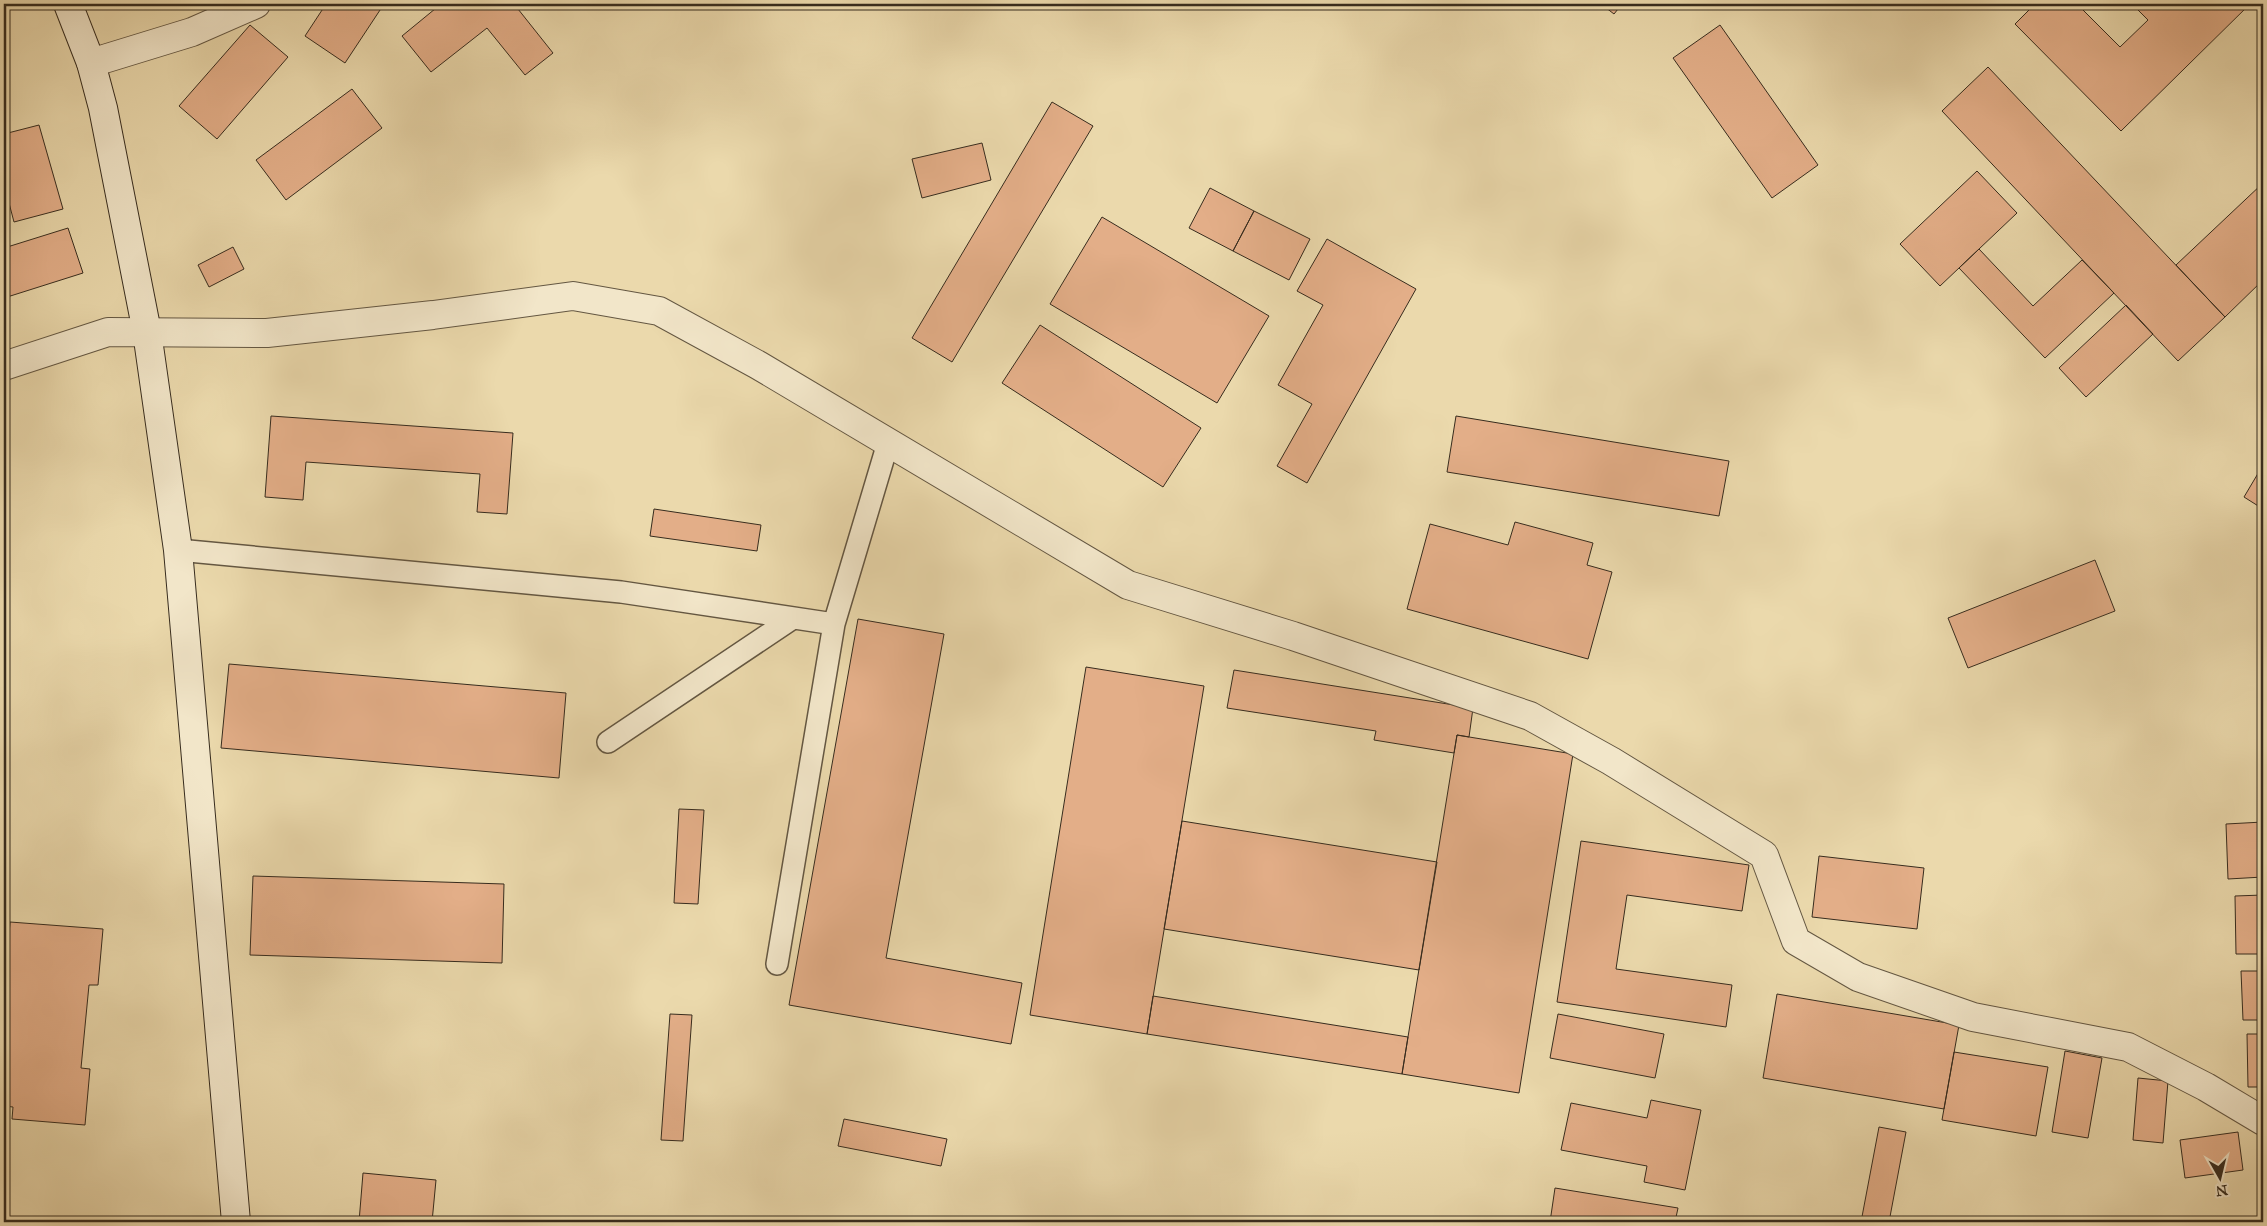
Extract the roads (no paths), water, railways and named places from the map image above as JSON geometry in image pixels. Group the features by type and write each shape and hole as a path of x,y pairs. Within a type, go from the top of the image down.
{"street":[{"path":"68,4 90,63 103,108 147,332 178,550 236,1222"},
{"path":"90,63 192,32 256,4"},
{"path":"4,366 108,332 266,333 433,315 573,296 659,311 758,365 1128,585 1292,636 1530,716 1603,756 1764,855 1796,941 1858,977 1973,1017 2128,1047 2206,1087 2263,1121"}],"lane":[{"path":"777,964 834,624 888,443"},
{"path":"178,550 621,592 834,624"},
{"path":"608,742 793,618"}]}
